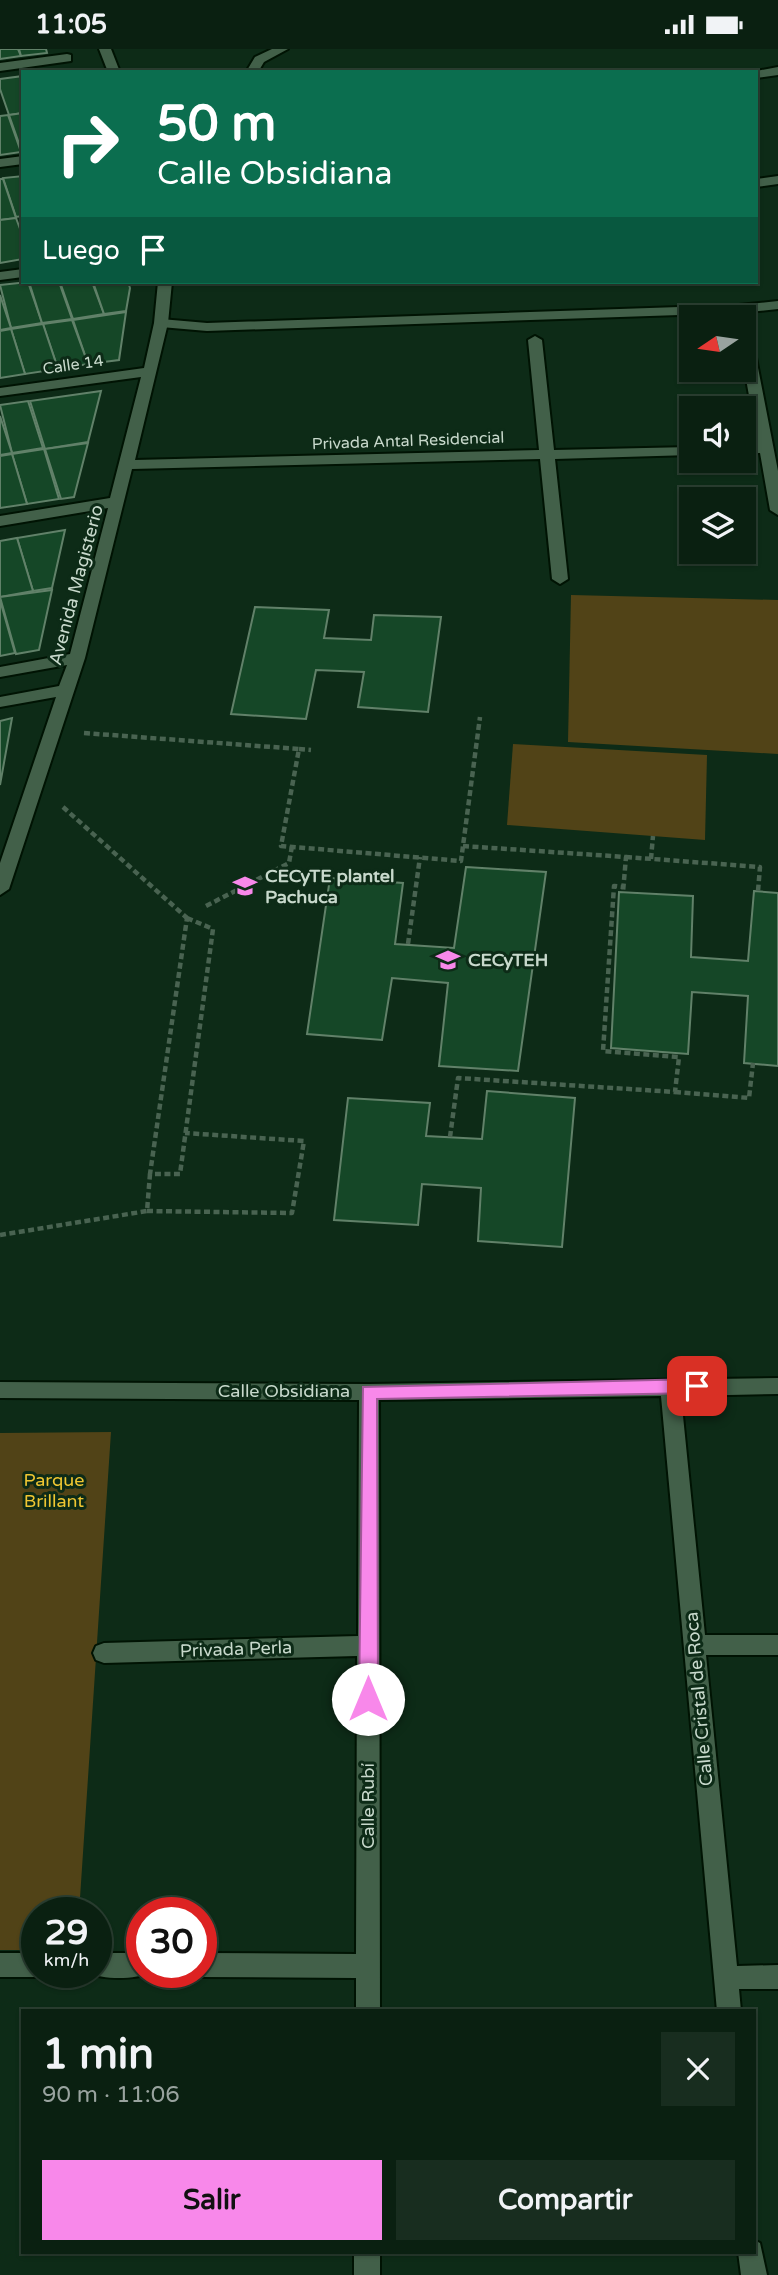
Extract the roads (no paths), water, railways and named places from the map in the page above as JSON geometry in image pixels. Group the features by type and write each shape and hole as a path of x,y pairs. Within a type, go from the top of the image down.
{"street":[{"path":"105,49 113,70"},
{"path":"253,70 259,60 282,49"},
{"path":"0,67 65,53 71,70"},
{"path":"758,74 778,71"},
{"path":"0,163 21,160"},
{"path":"758,183 778,180"},
{"path":"0,276 21,273"},
{"name":"Avenida Magisterio","path":"1,881 77,658 119,502 161,323 163,284"},
{"path":"161,323 207,327 726,310 778,305"},
{"path":"535,340 560,579"},
{"name":"Calle 14","path":"0,392 150,370"},
{"path":"753,382 778,510"},
{"path":"756,449 766,449"},
{"name":"Privada Antal Residencial","path":"127,465 679,451"},
{"path":"0,521 119,502"},
{"path":"0,672 77,658"},
{"path":"0,702 67,690"},
{"name":"Calle Obsidiana","path":"0,1390 369,1392 778,1386"},
{"name":"Calle Cristal de Roca","path":"670,1387 729,2009"},
{"name":"Calle Rubí","path":"368,2009 369,1392"},
{"path":"694,1645 778,1645"},
{"name":"Privada Perla","path":"104,1653 368,1646"},
{"path":"0,1965 21,1965"},
{"path":"217,1965 368,1966"},
{"path":"726,1978 778,1977"},
{"path":"367,2254 367,2275"},
{"path":"751,2254 754,2275"}],"place":[{"name":"CECyTE plantel Pachuca","path":"245,886"},
{"name":"CECyTEH","path":"448,960"}],"park label":[{"name":"Parque Brillant","path":"54,1490"}]}
